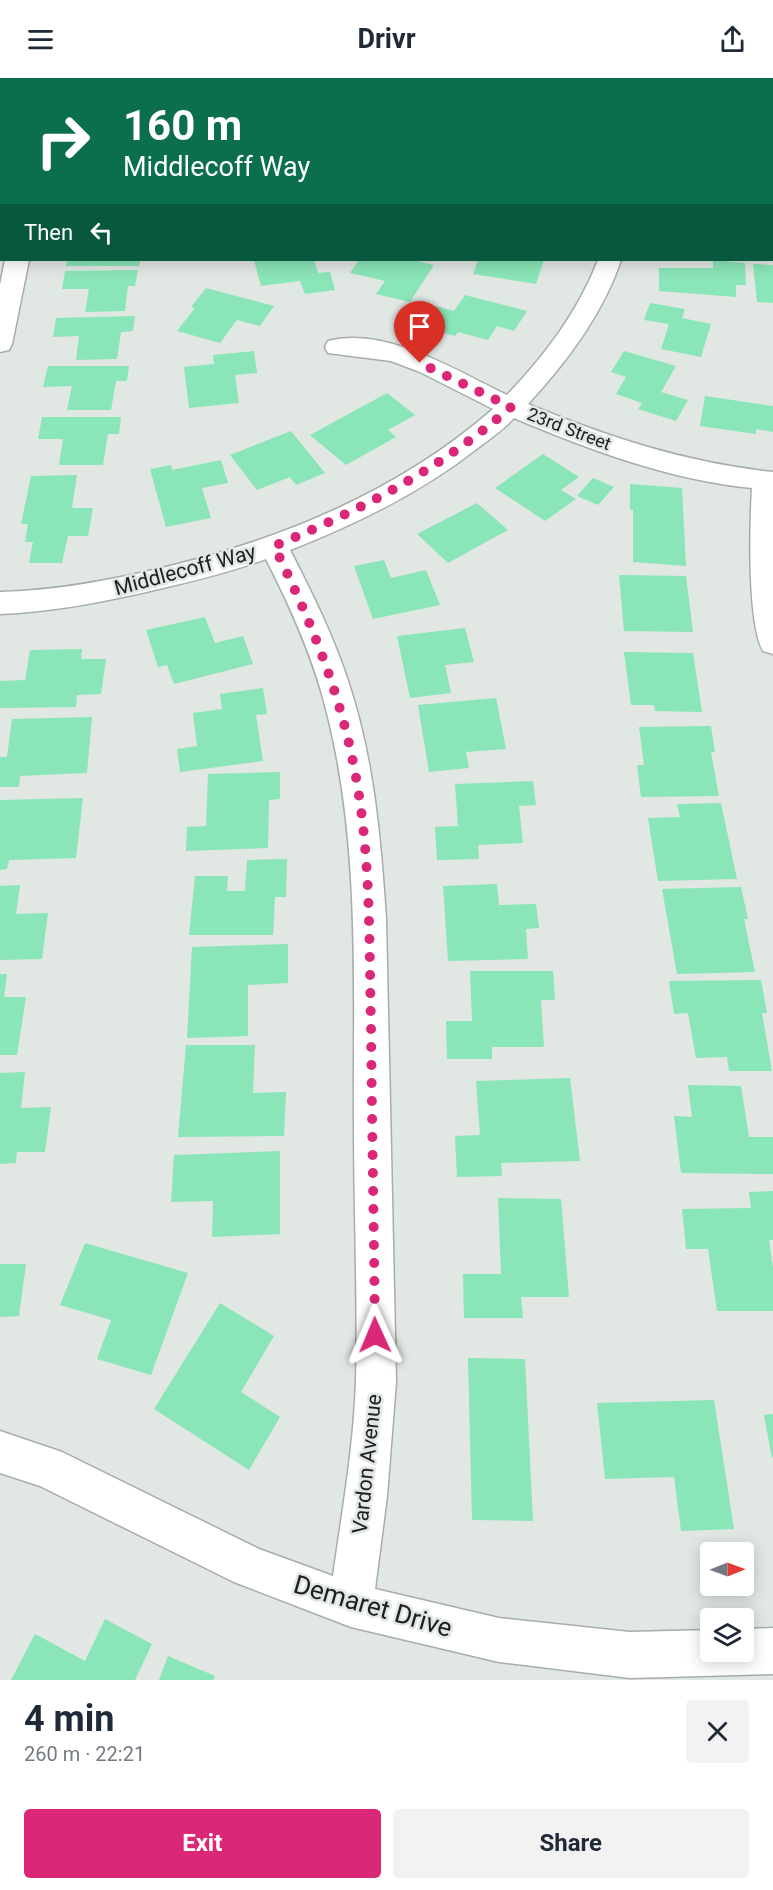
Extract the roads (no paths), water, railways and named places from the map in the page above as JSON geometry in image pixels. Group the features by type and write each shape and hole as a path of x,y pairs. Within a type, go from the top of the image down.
{"street":[{"path":"0,344 17,261"},
{"name":"Middlecoff Way","path":"0,603 85,594 151,582 214,566 274,546 332,522 384,496 431,469 481,433 511,407 547,370 575,331 596,292 609,261"},
{"name":"23rd Street","path":"337,347 381,350 401,355 511,407 641,455 699,470 770,481"},
{"path":"770,481 763,529 766,598 773,642"},
{"name":"Vardon Avenue","path":"274,546 306,611 334,686 354,768 366,860 369,919 375,1382 366,1496 351,1605"},
{"name":"Demaret Drive","path":"0,1452 47,1467 249,1567 351,1605 499,1641 630,1655 773,1652"}]}
